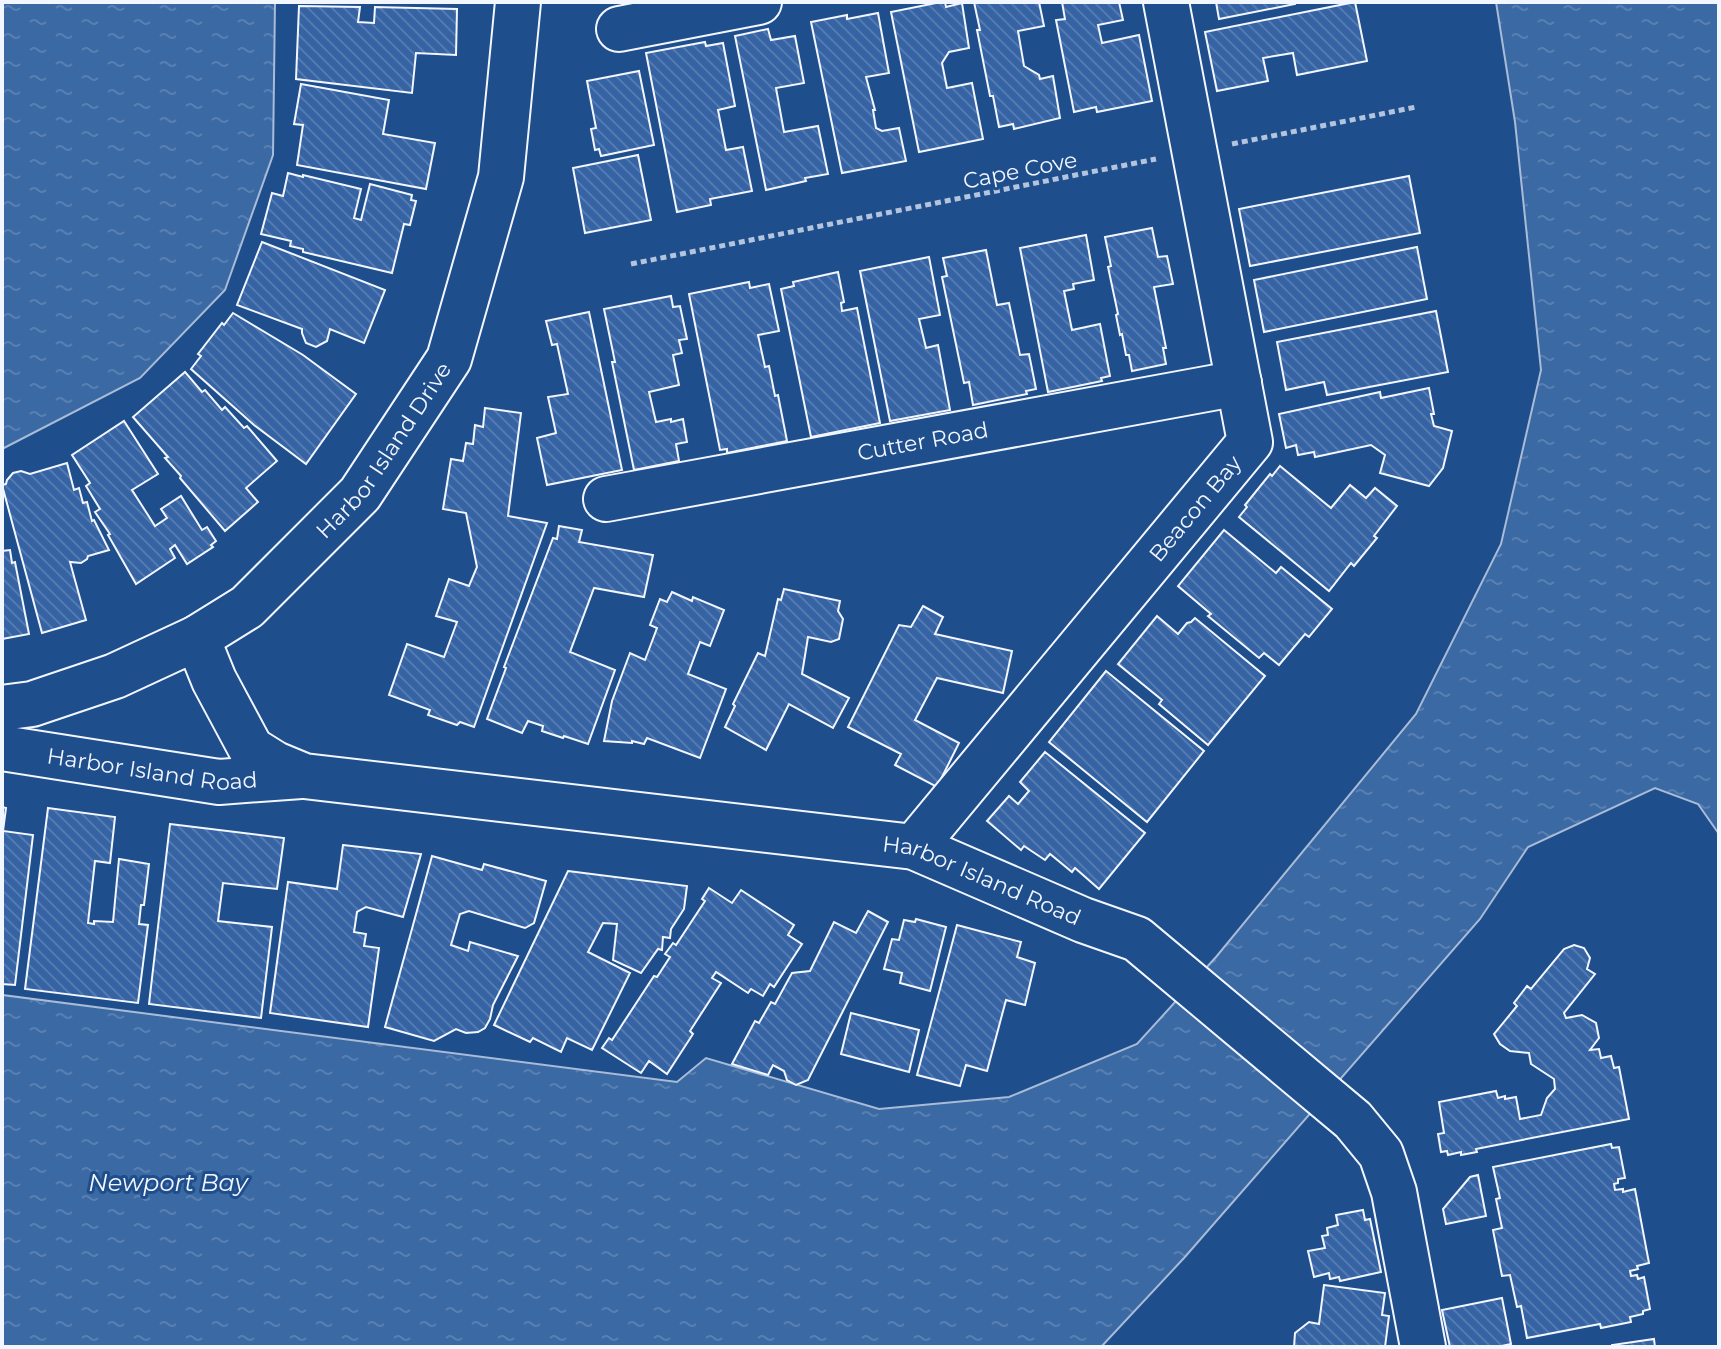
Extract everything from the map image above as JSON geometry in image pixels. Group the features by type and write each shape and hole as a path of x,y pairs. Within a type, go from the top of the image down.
{"street":[{"name":"Harbor Island Drive","path":"2,708 32,704 115,676 197,638 247,607 360,494 449,359 501,177 518,2"},
{"path":"619,29 759,2"},
{"name":"Beacon Bay","path":"914,847 1250,442 1166,2"},
{"name":"Cutter Road","path":"606,499 1239,383"},
{"name":"Harbor Island Road","path":"197,638 214,680 251,749 275,764 304,776"},
{"name":"Harbor Island Road","path":"2,748 219,782 304,776 914,847 1083,920 1137,939 1353,1120 1381,1154 1394,1192 1423,1347"}],"path":[{"name":"Cape Cove","path":"631,264 1416,107"}],"water":[{"path":"2,2 275,2 273,155 225,290 140,378 2,449"},
{"name":"Newport Bay","path":"1496,2 1719,2 1719,834 1698,804 1655,788 1528,847 1480,919 1184,1258 1101,1347 2,1347 2,995 677,1082 706,1058 879,1109 1009,1097 1137,1044 1216,957 1416,714 1501,544 1541,370 1515,122"}],"building":[{"path":"945,2 946,7 962,3 969,48 949,52 942,63 947,88 972,83 983,139 919,152 891,12"},
{"path":"974,2 1039,2 1044,26 1018,31 1024,66 1039,75 1040,79 1053,76 1060,118 1014,129 1013,124 999,127 993,96 990,96"},
{"path":"1062,2 1119,2 1123,20 1098,25 1102,43 1139,35 1152,101 1097,112 1096,107 1074,112 1056,20 1065,19"},
{"path":"1216,2 1295,2 1295,4 1219,19"},
{"path":"1355,2 1367,61 1297,75 1293,53 1263,58 1268,81 1217,91 1205,32"},
{"path":"299,6 360,7 358,22 374,23 375,7 457,9 456,55 416,53 412,93 296,79"},
{"path":"878,13 889,73 866,77 875,110 876,128 882,131 899,128 906,161 842,173 811,22"},
{"path":"768,29 771,40 795,36 804,83 776,88 784,132 818,126 828,174 766,190 735,36"},
{"path":"705,42 706,46 723,43 735,106 718,110 726,150 743,147 752,191 710,199 711,205 677,212 646,53"},
{"path":"639,71 654,145 601,156 599,149 595,150 591,129 596,128 587,81"},
{"path":"301,84 389,100 383,134 435,143 426,189 297,165 303,125 294,124"},
{"path":"638,155 651,220 585,233 573,168"},
{"path":"288,173 361,189 354,218 361,220 370,184 412,195 411,200 416,201 410,225 404,224 392,273 303,252 303,249 290,246 291,241 261,234 272,193 283,196"},
{"path":"1409,176 1420,233 1250,266 1239,209"},
{"path":"1152,228 1158,257 1167,256 1173,284 1154,287 1166,348 1163,348 1166,364 1132,371 1120,335 1105,237"},
{"path":"1086,235 1094,280 1073,284 1074,289 1064,291 1072,330 1100,324 1110,376 1101,378 1102,381 1048,392 1020,248"},
{"path":"262,242 385,290 364,343 330,329 327,341 316,347 306,343 302,329 237,305"},
{"path":"1417,247 1427,299 1264,332 1254,280"},
{"path":"986,250 997,305 1009,303 1020,355 1029,354 1036,389 1026,391 1027,394 973,405 969,382 964,383 942,277 947,276 943,258"},
{"path":"929,257 940,315 919,319 926,348 938,345 950,410 890,421 860,271"},
{"path":"838,272 844,302 841,303 842,311 857,308 880,423 811,437 781,289 794,286 793,282"},
{"path":"749,282 750,288 769,284 779,331 758,335 765,367 769,366 775,396 778,395 787,441 727,453 727,449 720,450 689,294"},
{"path":"671,296 673,307 680,306 687,339 679,340 682,353 673,355 679,385 649,392 656,422 683,419 687,442 676,444 679,461 634,470 604,309"},
{"path":"1436,311 1448,372 1327,395 1324,382 1286,390 1277,342"},
{"path":"589,312 622,470 547,485 537,438 556,433 548,397 568,394 557,344 552,345 546,321"},
{"path":"233,313 303,355 356,394 306,464 254,425 191,369 201,356 198,354"},
{"path":"185,372 222,410 225,407 244,428 247,426 277,461 246,488 258,502 225,531 133,417"},
{"path":"1429,388 1434,426 1452,431 1443,468 1429,486 1380,473 1385,455 1371,445 1315,457 1314,452 1298,455 1296,445 1286,448 1279,414 1380,392 1381,398"},
{"path":"485,408 521,413 508,516 547,523 474,727 428,715 430,710 389,695 407,644 444,657 457,622 436,616 449,579 469,586 477,567 466,513 443,509 451,459 463,461 466,443 473,444 475,425 483,427"},
{"path":"124,421 158,474 132,490 155,526 167,518 161,509 181,496 202,530 207,527 216,541 211,545 213,547 187,564 175,545 170,549 175,558 136,584 95,512 100,509 86,486 90,483 72,455"},
{"path":"67,463 74,490 79,488 83,503 87,502 92,521 109,550 88,556 81,563 70,562 86,620 42,633 2,485 13,473 21,471 30,474"},
{"path":"1280,466 1331,508 1350,485 1366,498 1375,488 1397,506 1374,536 1377,538 1354,566 1351,563 1329,591 1239,517 1247,507 1245,505"},
{"path":"559,526 582,530 579,542 653,555 644,597 594,588 570,652 615,670 588,744 542,731 543,726 528,721 522,733 487,719 553,538 557,539"},
{"path":"1224,530 1276,573 1281,567 1332,609 1309,637 1305,634 1279,665 1264,653 1259,658 1208,616 1211,614 1178,586"},
{"path":"10,550 29,634 2,639 2,551"},
{"path":"784,589 840,601 838,611 843,619 839,639 831,642 808,637 802,674 849,698 833,728 789,704 766,750 725,727 758,653 765,656 778,599 781,600"},
{"path":"672,592 724,610 710,646 700,642 688,674 726,689 700,758 647,738 644,744 604,741 612,701 630,653 645,660 657,628 650,625 660,599 667,602"},
{"path":"923,606 943,617 935,634 1012,651 1003,693 937,678 915,720 959,743 937,787 895,765 901,754 848,727 899,625 911,627"},
{"path":"1157,616 1178,634 1195,618 1265,676 1208,745 1159,704 1162,700 1118,664"},
{"path":"1106,671 1204,751 1147,822 1049,742"},
{"path":"1045,752 1145,833 1099,889 1075,868 1072,872 1050,854 1045,860 1024,846 1021,850 987,821 1009,796 1018,804 1029,791 1020,782"},
{"path":"2,807 6,808 3,831 33,835 15,985 2,984"},
{"path":"48,808 115,817 110,863 95,861 88,923 113,922 119,859 149,864 139,924 148,925 138,1003 25,989"},
{"path":"170,824 284,838 277,889 223,883 218,921 272,927 261,1018 149,1004"},
{"path":"343,845 421,854 403,917 366,907 357,912 354,932 366,934 364,946 379,948 368,1027 270,1013 288,882 337,889"},
{"path":"432,856 482,870 484,864 546,881 534,923 525,928 469,911 460,914 451,945 468,951 470,942 518,956 485,1028 466,1033 456,1029 434,1041 385,1027"},
{"path":"568,871 687,886 684,909 671,929 670,938 663,937 662,950 658,949 641,973 613,960 617,924 603,923 588,952 630,973 592,1050 567,1038 561,1052 533,1038 530,1042 494,1025"},
{"path":"709,888 732,903 741,890 794,925 788,935 802,944 774,987 770,984 763,996 751,989 748,993 716,972 712,978 721,983 667,1074 649,1061 641,1073 602,1048 609,1038 612,1040 654,976 657,977 670,957 665,954 673,943 676,945 705,901 702,899"},
{"path":"868,911 888,922 808,1080 796,1085 787,1080 784,1071 773,1065 768,1075 732,1064 755,1021 759,1023 771,1002 775,1004 792,973 810,971 834,922 856,933"},
{"path":"916,919 946,927 930,991 900,983 902,973 884,969 892,939 899,940 904,920 915,922"},
{"path":"957,925 1021,942 1017,957 1035,963 1025,1005 1006,1000 987,1071 966,1065 960,1086 917,1075"},
{"path":"1574,945 1584,948 1590,958 1587,969 1595,974 1564,1013 1566,1018 1582,1015 1596,1023 1599,1038 1590,1050 1599,1049 1601,1058 1611,1056 1614,1068 1619,1067 1629,1119 1476,1149 1477,1152 1461,1155 1461,1152 1448,1155 1447,1151 1441,1152 1438,1134 1444,1133 1439,1102 1496,1091 1498,1098 1516,1097 1520,1119 1541,1115 1547,1098 1555,1089 1554,1079 1531,1064 1529,1053 1510,1051 1500,1044 1494,1034 1517,1006 1514,1003 1527,986 1531,989 1564,949"},
{"path":"851,1013 919,1030 909,1072 841,1054"},
{"path":"1611,1144 1612,1148 1619,1147 1625,1178 1618,1179 1618,1183 1614,1184 1615,1190 1635,1189 1649,1263 1630,1271 1631,1276 1637,1275 1638,1279 1644,1277 1650,1309 1630,1317 1631,1322 1601,1328 1600,1324 1527,1338 1521,1306 1517,1307 1510,1275 1502,1276 1493,1230 1502,1228 1496,1199 1500,1198 1493,1167"},
{"path":"1478,1175 1486,1216 1446,1224 1443,1209 1470,1177"},
{"path":"1363,1210 1365,1220 1370,1219 1381,1272 1340,1281 1339,1277 1330,1279 1329,1273 1314,1277 1308,1251 1325,1248 1322,1236 1328,1235 1327,1228 1338,1225 1336,1215"},
{"path":"1324,1285 1385,1293 1382,1315 1389,1316 1385,1347 1294,1347 1295,1333 1309,1322 1319,1324"},
{"path":"1502,1298 1511,1344 1450,1347 1442,1310"},
{"path":"1654,1339 1655,1347 1612,1347 1612,1345"}]}
